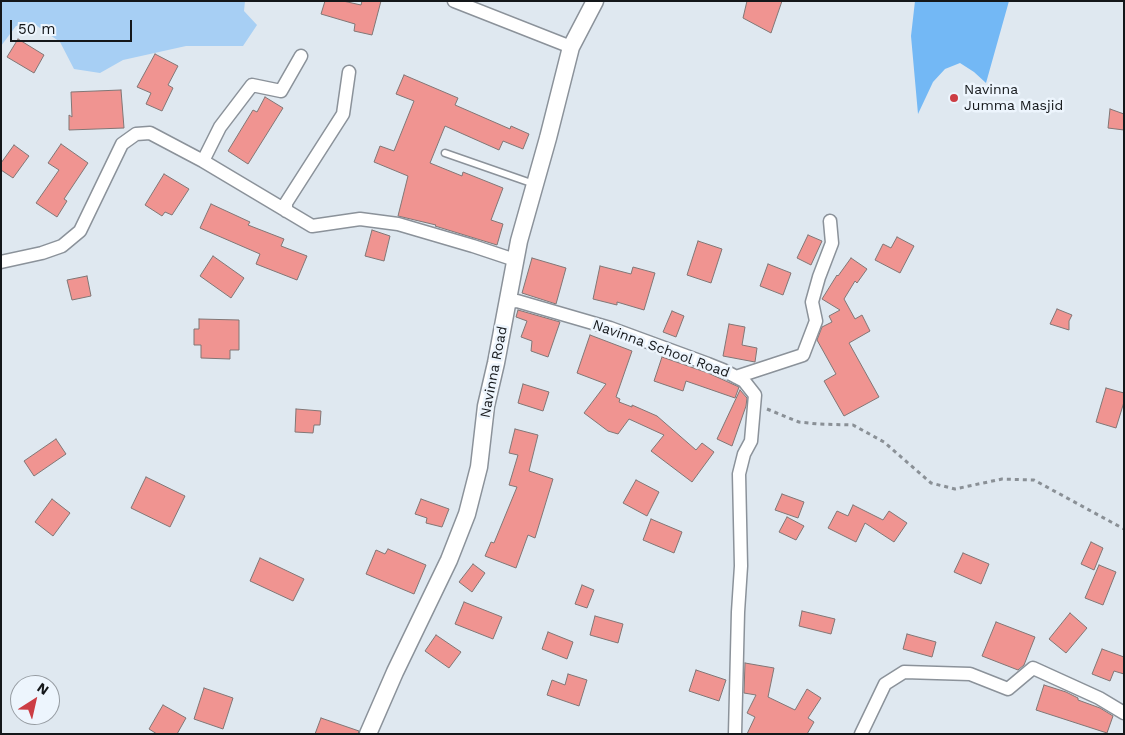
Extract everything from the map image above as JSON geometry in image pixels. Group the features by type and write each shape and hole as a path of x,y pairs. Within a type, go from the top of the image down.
{"street":[{"path":"454,1 571,47"},
{"name":"Navinna Road","path":"368,734 395,672 449,560 467,514 479,467 486,406 519,240 571,47 594,1"},
{"path":"203,161 220,127 252,85 281,91 300,56"},
{"path":"286,211 286,203 343,114 349,72"},
{"path":"1,262 42,253 62,246 80,231 122,144 136,134 150,133 203,161 312,226 360,219 398,224 516,260"},
{"path":"736,377 803,355 816,321 812,302 819,276 832,243 830,221"},
{"name":"Navinna School Road","path":"507,302 517,302 610,328 723,370 744,381 755,395 751,441 744,454 739,474 741,566 735,734"},
{"path":"861,734 885,684 904,672 970,674 1008,689 1034,668 1099,698 1124,713"}],"lane":[{"path":"445,154 534,184"}],"path":[{"path":"754,404 799,422 853,424 884,442 932,483 955,488 1002,479 1034,480 1124,529"}],"shaded area":[{"path":"1,1 245,1 244,11 257,25 243,46 186,46 123,60 100,73 74,69 60,42 33,23 16,26 1,46"},
{"path":"915,1 1009,1 986,83 960,63 945,69 933,82 918,114 911,36"}],"building":[{"path":"325,1 343,1 361,5 362,1 381,1 372,35 354,31 355,24 321,14"},
{"path":"747,1 782,1 771,33 743,18"},
{"path":"18,39 44,55 34,73 7,57"},
{"path":"155,54 178,66 168,85 173,88 162,111 146,104 151,93 137,87"},
{"path":"404,75 458,98 455,105 510,129 511,126 529,134 523,149 503,141 499,150 445,126 430,163 462,176 463,172 503,188 491,220 503,224 497,245 436,225 398,216 408,176 374,162 380,146 394,151 414,101 396,94"},
{"path":"121,90 124,128 69,130 69,115 72,117 71,92"},
{"path":"265,97 283,108 248,164 228,151 253,110 257,112"},
{"path":"1110,109 1124,114 1124,130 1108,128"},
{"path":"61,144 88,163 64,199 67,201 57,217 36,203 59,170 48,163"},
{"path":"14,145 29,156 13,178 1,170 1,163"},
{"path":"164,174 189,189 172,215 165,212 162,216 145,205"},
{"path":"211,204 250,222 248,225 284,239 281,246 307,256 297,280 256,264 260,254 200,228"},
{"path":"372,230 390,236 384,261 365,256"},
{"path":"808,235 822,241 811,265 797,258"},
{"path":"897,237 914,246 900,273 875,260 883,244 891,248"},
{"path":"698,241 722,249 711,283 687,275"},
{"path":"213,256 244,278 231,298 200,276"},
{"path":"532,258 566,268 556,304 522,293"},
{"path":"851,258 867,269 857,283 855,281 844,299 855,319 862,315 870,331 849,343 879,397 844,416 824,381 836,374 817,340 822,327 832,322 829,316 840,310 822,299 837,275"},
{"path":"768,264 791,273 783,295 760,286"},
{"path":"600,266 631,274 633,267 655,273 644,310 617,302 617,305 593,299"},
{"path":"87,276 91,296 72,300 67,280"},
{"path":"1057,309 1072,315 1069,321 1069,330 1050,324"},
{"path":"518,310 560,322 548,357 531,351 532,341 521,337 527,321 516,317"},
{"path":"672,311 684,316 676,337 663,332"},
{"path":"199,319 239,320 239,350 230,350 230,359 201,358 201,345 194,345 194,329 199,329"},
{"path":"729,324 745,327 742,345 757,348 755,362 723,356"},
{"path":"590,335 632,351 616,397 620,399 619,402 632,407 632,405 657,416 696,450 702,443 714,452 692,482 651,451 664,435 629,419 618,434 608,431 584,413 606,384 577,373"},
{"path":"662,357 708,373 739,387 735,398 686,381 683,391 654,381"},
{"path":"523,384 549,392 543,411 518,403"},
{"path":"1106,388 1124,393 1124,402 1116,428 1096,422"},
{"path":"740,390 747,398 746,406 732,446 717,439"},
{"path":"296,409 321,411 320,425 314,425 313,433 295,432"},
{"path":"515,429 538,435 529,471 553,479 535,538 528,535 516,568 485,556 491,542 494,543 517,487 509,485 518,455 509,453"},
{"path":"56,439 66,454 34,476 24,461"},
{"path":"146,477 185,496 170,527 131,508"},
{"path":"636,480 659,492 647,516 623,503"},
{"path":"782,494 804,502 798,518 775,510"},
{"path":"52,499 70,513 53,536 35,522"},
{"path":"421,499 449,509 442,527 426,523 427,518 415,514"},
{"path":"853,505 883,520 889,511 907,523 894,542 865,523 856,542 828,528 837,511 848,516"},
{"path":"787,517 804,526 796,540 779,532"},
{"path":"651,519 682,532 674,553 643,540"},
{"path":"1091,542 1103,548 1094,570 1081,564"},
{"path":"388,549 426,565 414,594 366,574 376,550 385,554"},
{"path":"963,553 989,564 981,584 954,572"},
{"path":"260,558 304,579 293,601 250,581"},
{"path":"473,564 485,573 472,592 459,582"},
{"path":"1099,565 1116,572 1103,605 1085,598"},
{"path":"582,585 594,590 587,608 575,604"},
{"path":"464,602 502,617 493,639 455,624"},
{"path":"802,611 835,619 831,634 799,626"},
{"path":"1070,613 1087,628 1066,653 1049,639"},
{"path":"595,616 623,624 618,643 590,635"},
{"path":"996,622 1035,637 1024,665 1018,670 982,656"},
{"path":"548,632 573,642 567,659 542,649"},
{"path":"907,634 936,642 932,657 903,649"},
{"path":"436,635 461,652 449,668 425,651"},
{"path":"1102,649 1124,657 1124,674 1114,671 1110,681 1092,674"},
{"path":"745,663 774,668 768,697 795,710 807,689 821,698 808,718 814,722 807,734 747,734 755,717 747,713 756,695 744,693"},
{"path":"696,670 726,680 719,701 689,691"},
{"path":"568,674 587,680 579,706 547,695 552,680 565,685"},
{"path":"1044,685 1066,692 1078,698 1078,700 1100,708 1113,716 1107,733 1036,710"},
{"path":"204,688 233,698 223,729 194,719"},
{"path":"163,705 186,718 177,734 157,734 149,729"},
{"path":"321,718 359,731 358,734 315,734"}],"place":[{"name":"Navinna Jumma Masjid","path":"954,98"}]}
